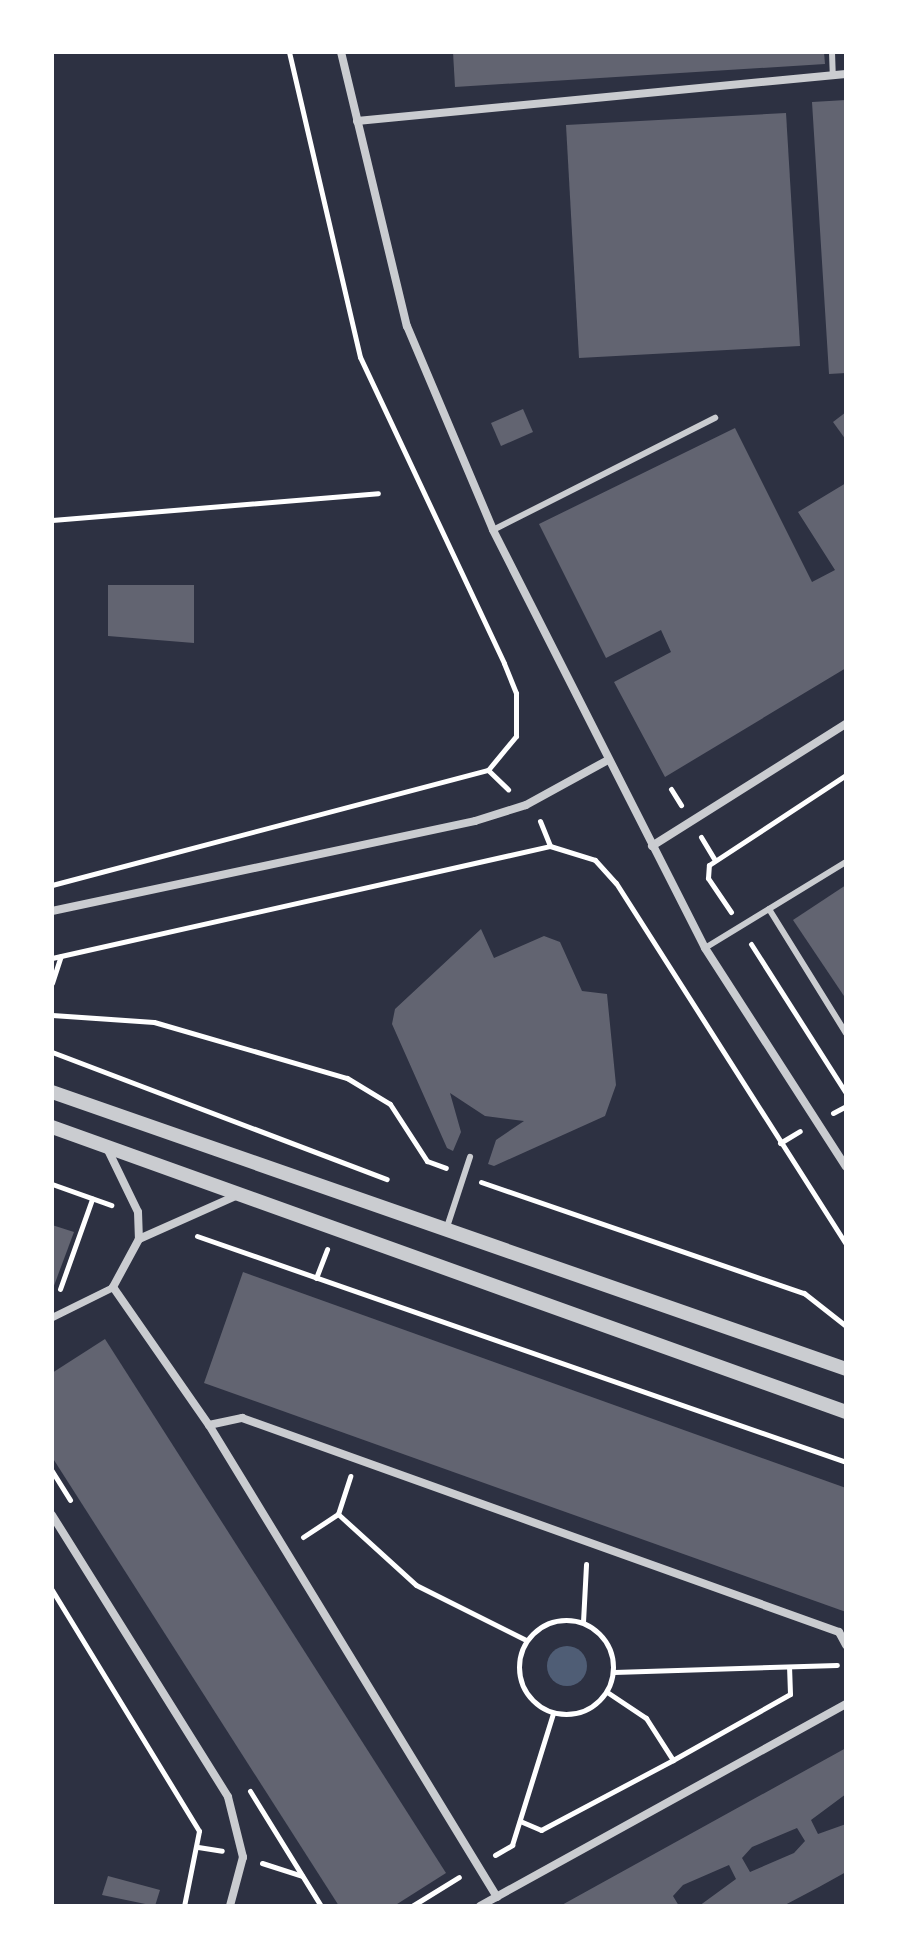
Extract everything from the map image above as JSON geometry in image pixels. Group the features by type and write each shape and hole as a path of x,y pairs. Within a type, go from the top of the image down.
{"street":[{"path":"341,52 407,326 493,530 606,761 705,948 846,1167"},
{"path":"357,121 846,74"},
{"path":"652,846 846,724"},
{"path":"52,911 526,805 606,761"},
{"path":"52,1092 445,1232 846,1369"},
{"path":"52,1127 104,1143 846,1412"},
{"path":"52,1317 113,1287 139,1239 138,1212 104,1143"},
{"path":"139,1239 241,1194"},
{"path":"113,1287 209,1425 497,1897"},
{"path":"209,1425 242,1418 839,1632 846,1645"},
{"path":"52,1515 228,1797 243,1857 230,1906"},
{"path":"480,1906 846,1704"}],"lane":[{"path":"832,52 833,75"},
{"path":"493,530 715,418"},
{"path":"705,948 846,862"},
{"path":"769,909 846,1033"},
{"path":"445,1232 470,1157"}],"path":[{"path":"52,885 488,770 516,736 516,693 360,357 289,52"},
{"path":"52,520 378,493"},
{"path":"488,770 549,831 550,846"},
{"path":"52,958 550,846 595,860 616,883 846,1244"},
{"path":"52,983 61,956"},
{"path":"52,1184 138,1212"},
{"path":"52,1299 92,1199"},
{"path":"165,1225 846,1462"},
{"path":"285,1549 338,1514 355,1459"},
{"path":"338,1514 416,1585 526,1640"},
{"path":"583,1622 542,1625 526,1640 521,1683 553,1713 584,1710 607,1692 614,1672 606,1642 583,1622 579,1582 592,1544"},
{"path":"52,1590 199,1831 184,1906"},
{"path":"614,1672 846,1664"},
{"path":"520,1821 541,1830 790,1694 789,1668"},
{"path":"607,1692 646,1718 673,1760"},
{"path":"412,1906 512,1845 553,1713"}],"water":[{"path":"567,1646 581,1652 587,1666 581,1680 567,1686 553,1680 547,1666 553,1652"}],"building":[{"path":"453,52 824,52 825,64 455,87"},
{"path":"846,100 846,373 829,374 812,102"},
{"path":"786,113 800,346 579,358 566,125"},
{"path":"523,409 533,432 501,446 491,423"},
{"path":"846,412 846,440 833,422"},
{"path":"735,428 812,582 835,570 798,512 846,483 846,668 665,777 614,682 671,652 661,630 606,658 539,524"},
{"path":"108,585 194,585 194,643 108,636"},
{"path":"846,885 846,999 793,920"},
{"path":"481,929 494,958 544,936 560,942 582,991 607,994 616,1085 605,1116 494,1166 488,1164 496,1140 524,1121 485,1116 450,1093 461,1132 453,1151 447,1148 392,1024 395,1009"},
{"path":"52,1225 74,1232 52,1291"},
{"path":"243,1272 846,1488 846,1612 204,1383"},
{"path":"105,1339 446,1873 394,1906 339,1906 52,1457 52,1373"},
{"path":"846,1748 846,1794 811,1820 818,1834 846,1824 846,1872 819,1887 783,1906 699,1906 736,1879 729,1865 683,1885 673,1896 679,1906 560,1906","holes":["797,1828 805,1841 794,1853 750,1872 742,1858 752,1847"]},
{"path":"108,1876 160,1890 155,1906 102,1895"}]}
